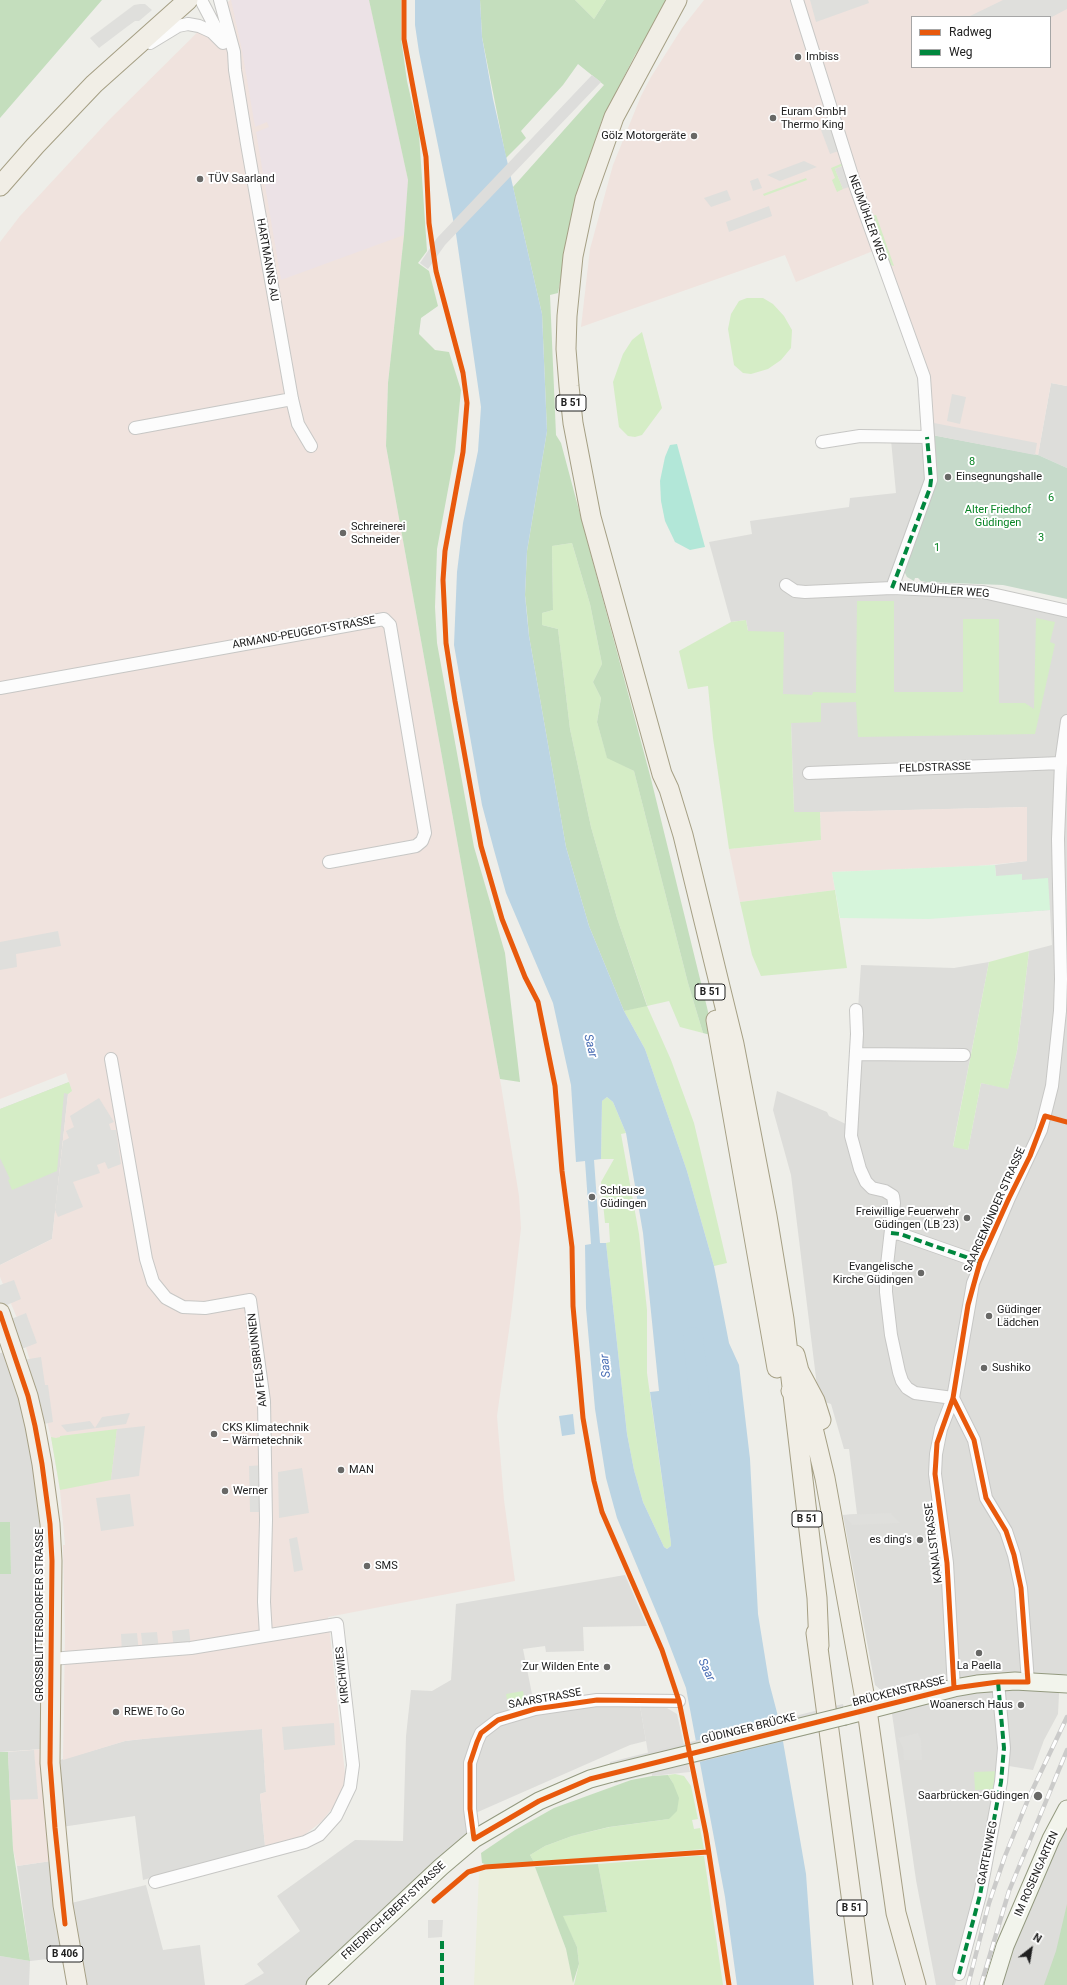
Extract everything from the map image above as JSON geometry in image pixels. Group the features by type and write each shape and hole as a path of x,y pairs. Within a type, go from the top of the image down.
{"main road":[{"path":"0,186 35,146 94,84 188,0"},
{"name":"B 51","path":"676,0 614,117 585,199 573,256 566,316 566,349 573,423 585,489 662,774 669,789 683,835 734,1044 766,1208 784,1319 791,1392 817,1598 819,1646"},
{"name":"B 51","path":"656,39 687,0"},
{"name":"B 51","path":"662,774 662,791 698,938 720,1039 774,1349 810,1599 819,1646 863,1985"},
{"name":"GROSSBLITTERSDORFER STRASSE","path":"0,1313 28,1396 42,1464 52,1548 50,1763 65,1924 77,1985"},
{"path":"784,1319 791,1336 799,1371 819,1410 823,1431 825,1478"},
{"path":"774,1349 786,1386 806,1409 812,1424 825,1478 867,1710 896,1912 916,1985"},
{"name":"BRÜCKENSTRASSE","path":"845,1716 954,1688 998,1682 1067,1684"},
{"name":"GÜDINGER BRÜCKE","path":"474,1840 497,1824 539,1801 590,1779 845,1716"},
{"name":"IM ROSENGARTEN","path":"993,1985 1005,1946 1051,1839 1067,1809"},
{"path":"842,1830 853,1852 872,1985"},
{"name":"FRIEDRICH-EBERT-STRASSE","path":"315,1985 441,1867 474,1840"},
{"name":"GROSSBLITTERSDORFER STRASSE","path":"65,1924 65,1956 69,1985"}],"street":[{"name":"HARTMANNS AU","path":"201,0 235,70"},
{"name":"HARTMANNS AU","path":"220,0 230,34 292,399 298,424 311,446"},
{"name":"NEUMÜHLER WEG","path":"797,0 855,185 924,377 927,399 927,437 931,480 930,488 892,588"},
{"name":"HARTMANNS AU","path":"133,49 147,45 178,26 188,24 199,26 212,32 223,43"},
{"path":"135,428 292,399"},
{"path":"822,442 860,436 927,437"},
{"name":"NEUMÜHLER WEG","path":"786,586 795,591 805,592 892,588 983,592 1067,611"},
{"name":"ARMAND-PEUGEOT-STRASSE","path":"0,688 384,620 390,624 391,629 425,833 422,840 416,846 329,862"},
{"name":"SAARGEMÜNDER STRASSE","path":"953,1398 968,1305 980,1262 1035,1146 1049,1101 1060,1011 1064,930 1058,839 1061,763 1067,721"},
{"name":"FELDSTRASSE","path":"810,773 1061,763"},
{"path":"856,1010 856,1054 851,1136 860,1169 866,1182 872,1188 885,1191 893,1196 894,1203 886,1274 886,1292 891,1335 902,1381 907,1388 916,1393 953,1398 974,1440 986,1498 1006,1531 1014,1555 1021,1588 1028,1682"},
{"path":"856,1054 964,1055"},
{"name":"AM FELSBRUNNEN","path":"111,1059 146,1259 153,1282 166,1298 183,1307 205,1308 250,1300 264,1401 266,1516 264,1602 266,1636"},
{"path":"891,1233 900,1234 980,1262"},
{"name":"KANALSTRASSE","path":"953,1398 941,1429 935,1465 947,1564 954,1688"},
{"name":"KIRCHWIES","path":"51,1659 191,1648 337,1624 352,1765 352,1778 344,1804 327,1827 319,1835 309,1840 155,1882"},
{"name":"GARTENWEG","path":"959,1974 980,1895 1003,1767 1004,1728 998,1682"},
{"name":"SAARSTRASSE","path":"474,1840 470,1809 470,1763 481,1733 498,1720 535,1709 598,1700 679,1701"}],"shaded area":[{"path":"230,0 369,0 408,180 404,235 388,383 386,446 500,1079 519,1196 521,1228 511,1316 497,1416 504,1500 515,1581 328,1617 346,1783 335,1805 321,1822 303,1836 265,1846 260,1794 266,1792 262,1729 125,1741 63,1760 65,1635 63,1545 65,1545 60,1490 51,1437 38,1387 17,1318 0,1277 0,1265 52,1239 68,1094 72,1091 66,1073 0,1099 0,242 20,216 109,120"},
{"path":"231,0 369,0 408,180 404,235 281,280 256,132 269,127 267,122 255,127 242,50"},
{"path":"704,0 1067,0 1067,386 1051,383 1038,455 932,435 921,427 922,399 918,380 873,251 796,282 785,255 581,327 590,249 613,165 641,96 651,77 682,28"},
{"path":"810,0 868,0 869,3 816,22"},
{"path":"1003,0 1067,0 1067,9 1051,17 1051,16 970,16"},
{"path":"145,4 152,10 139,21 135,21 99,48 90,38 134,5"},
{"path":"836,125 844,149 830,154 821,130"},
{"path":"804,161 817,167 780,181 767,175"},
{"path":"848,164 855,185 843,189 835,169"},
{"path":"758,178 762,188 753,191 750,181"},
{"path":"727,190 731,200 711,207 704,198"},
{"path":"769,206 772,216 729,232 726,222"},
{"path":"1051,383 1067,386 1067,468 1038,455"},
{"path":"952,394 966,397 960,424 947,421"},
{"path":"934,423 1037,443 1035,455 932,435"},
{"path":"891,440 923,442 929,481 887,588 887,595 990,597 1067,615 1067,1674 1060,1674 1058,1714 1044,1740 1033,1770 1003,1765 973,1916 955,1985 936,1985 916,1880 889,1693 883,1692 875,1685 843,1515 857,1514 849,1449 844,1449 831,1404 825,1402 817,1386 791,1175 773,1110 777,1091 827,1112 829,1116 850,1126 861,965 954,968 989,962 953,1146 968,1150 981,1083 1008,1088 1017,1051 1029,951 1052,945 1050,910 990,914 996,876 995,865 1027,861 1027,807 794,813 791,723 748,631 746,620 731,622 709,542 752,534 750,521 849,507 850,498 896,493"},
{"path":"1027,807 1027,861 978,866 832,872 835,890 740,902 729,849 821,840 820,812"},
{"path":"58,931 61,946 16,954 17,967 0,970 0,942"},
{"path":"69,1082 72,1091 68,1094 52,1239 0,1265 0,1109"},
{"path":"99,1098 114,1122 109,1124 111,1130 116,1130 121,1164 108,1169 105,1162 97,1165 100,1173 73,1182 83,1207 58,1217 55,1210 63,1141 69,1138 66,1131 74,1127 70,1116"},
{"path":"14,1280 21,1299 0,1308 0,1285"},
{"path":"26,1313 37,1343 14,1352 4,1322"},
{"path":"6,1352 30,1436 38,1490 41,1553 42,1619 39,1623 43,1749 0,1752 0,1574 11,1574 10,1522 0,1522 0,1353"},
{"path":"41,1357 45,1385 48,1385 53,1422 35,1426 17,1361"},
{"path":"130,1413 126,1424 67,1432 61,1425 90,1421 95,1428 102,1417"},
{"path":"145,1426 139,1476 111,1480 117,1429"},
{"path":"265,1465 266,1512 250,1512 249,1466"},
{"path":"302,1468 309,1513 279,1518 278,1472"},
{"path":"130,1494 134,1526 101,1531 96,1498"},
{"path":"891,1513 900,1523 852,1525 843,1515"},
{"path":"297,1537 303,1570 294,1572 289,1539"},
{"path":"625,1575 647,1626 583,1627 584,1651 546,1652 545,1646 523,1649 535,1709 639,1700 646,1741 630,1745 471,1815 474,1839 315,1985 244,1985 264,1973 257,1964 300,1931 277,1896 355,1840 403,1841 406,1736 411,1690 432,1691 451,1680 456,1604"},
{"path":"189,1629 191,1648 174,1650 172,1631"},
{"path":"157,1632 159,1651 143,1652 141,1633"},
{"path":"137,1633 139,1653 122,1654 121,1634"},
{"path":"640,1706 667,1708 677,1714 690,1772 652,1776"},
{"path":"334,1723 335,1745 284,1750 282,1727"},
{"path":"262,1729 266,1792 260,1794 265,1846 143,1880 135,1816 55,1828 50,1763 125,1741 195,1733"},
{"path":"918,1733 921,1740 922,1760 904,1760 903,1748 898,1738"},
{"path":"43,1749 58,1860 17,1866 13,1849 8,1752"},
{"path":"34,1750 38,1799 10,1800 8,1752"},
{"path":"1067,1822 1067,1985 1001,1985 1012,1946"},
{"path":"58,1860 63,1905 146,1885 163,1950 200,1945 205,1985 77,1985 65,1957 30,1961 17,1866"},
{"path":"428,1920 443,1920 442,1937 428,1938"},
{"path":"0,1956 30,1961 29,1985 0,1985"}],"green space":[{"path":"0,0 102,0 0,118"},
{"path":"369,0 401,0 401,38 407,81 419,134 427,251 418,263 429,271 438,306 421,318 419,334 435,350 449,352 461,390 455,452 437,549 435,607 437,643 474,847 505,953 520,1082 500,1079 386,446 388,383 404,235 408,180"},
{"path":"480,0 575,0 594,19 606,0 671,0 635,55 602,120 576,196 558,293 550,295 556,435 561,443 651,779 714,1036 703,1033 688,983 634,771 607,758 597,722 601,698 593,682 602,664 590,604 572,543 552,546 553,610 542,613 542,625 558,629 570,729 591,827 617,918 647,1006 624,1011 589,926 566,847 529,636 525,595 527,551 547,431 542,314 513,187 604,85 578,64 563,85 521,131 526,138 506,158 482,37"},
{"path":"575,0 606,0 594,19"},
{"path":"843,163 844,165 835,169 843,189 837,192 832,180 835,178 831,168"},
{"path":"806,178 807,180 764,196 763,194"},
{"path":"876,215 894,266 887,264 870,216"},
{"path":"747,298 763,298 773,304 784,316 792,330 791,348 781,360 768,369 751,374 743,373 734,365 728,329 731,314 739,301"},
{"path":"642,332 662,408 642,435 635,437 628,436 619,427 613,382 623,354 632,340"},
{"name":"Alter Friedhof Güdingen","path":"932,435 1038,455 1067,468 1067,599 1003,585 926,582 921,581 918,578 915,578 914,581 907,577 904,571 935,485"},
{"path":"677,444 705,547 690,550 675,542 665,521 661,501 660,481 665,457 670,445"},
{"path":"572,543 590,604 602,664 593,682 601,698 597,722 607,757 634,771 688,983 703,1033 680,1027 669,1001 647,1006 671,1060 694,1123 727,1263 714,1266 687,1171 645,1049 624,1011 647,1005 617,918 591,827 570,729 558,629 542,625 542,613 553,610 552,546"},
{"path":"857,601 894,601 894,692 963,692 963,619 999,619 999,703 1025,703 1034,709 1036,618 1055,622 1050,642 1055,644 1035,734 858,737 856,702 821,703 821,722 791,723 794,812 820,812 821,840 729,849 713,738 708,686 688,689 679,651 731,622 746,620 748,631 784,632 783,694 812,695 813,692 856,693"},
{"path":"995,865 996,876 1022,874 1022,880 1048,878 1050,910 929,919 840,918 832,872"},
{"path":"835,890 847,968 761,976 752,955 740,902"},
{"path":"1029,951 1017,1051 1008,1089 981,1083 968,1150 953,1147 989,962"},
{"path":"69,1082 72,1091 68,1094 64,1093 57,1171 12,1190 8,1180 10,1179 0,1158 0,1109"},
{"path":"607,1097 613,1102 626,1133 621,1134 639,1234 647,1310 647,1373 671,1543 671,1546 667,1549 664,1547 643,1502 634,1470 627,1434 606,1243 610,1242 609,1223 605,1223 601,1182 614,1159 601,1159 602,1101"},
{"path":"117,1429 111,1480 60,1490 51,1437 56,1438 60,1436"},
{"path":"0,1522 10,1522 11,1574 0,1574"},
{"path":"523,1691 525,1702 508,1705 506,1694"},
{"path":"0,1752 8,1752 13,1849 30,1961 0,1956"},
{"path":"999,1771 995,1789 975,1790 974,1772"},
{"path":"675,1774 684,1776 691,1786 698,1819 692,1820 694,1829 700,1828 704,1849 534,1862 530,1855 545,1846 572,1836 610,1827 669,1819 673,1783 668,1775"},
{"path":"668,1775 679,1798 677,1811 669,1819 609,1827 572,1836 545,1846 530,1855 534,1862 488,1865 482,1863 481,1853 515,1830 554,1808 631,1780"},
{"path":"704,1856 723,1985 574,1985 579,1964 577,1947 562,1916 607,1912 598,1864"},
{"path":"598,1864 607,1912 563,1916 577,1947 579,1964 573,1983 566,1949 535,1867"},
{"path":"535,1867 566,1949 574,1985 474,1985 479,1874 482,1871 488,1870"},
{"path":"1067,1904 1067,1985 1044,1985 1056,1951"}],"water":[{"name":"Saar","path":"415,0 480,0 482,37 493,99 542,314 547,431 527,551 525,595 529,636 566,847 589,926 624,1011 645,1049 687,1171 714,1266 729,1343 739,1365 750,1459 758,1614 769,1682 780,1724 806,1874 814,1985 737,1985 725,1897 686,1688 663,1628 617,1518 606,1478 595,1409 586,1308 585,1245 591,1244 585,1161 576,1162 571,1085 553,1003 506,893 482,805 454,645 457,572 463,523 478,451 481,407 456,234 419,52 415,25","holes":["607,1097 613,1102 626,1133 643,1233 659,1391 650,1392 671,1543 671,1546 667,1549 664,1547 643,1502 634,1470 627,1434 606,1243 600,1243 594,1160 601,1159 602,1101"]},
{"path":"573,1414 575,1434 562,1436 559,1416"}],"pier":[{"path":"592,75 601,82 445,245 428,269 420,263 437,238"},
{"path":"843,1704 848,1725 615,1783 610,1762"}],"waterway":[{"path":"693,1337 700,1403"}],"railway":[{"path":"968,1985 989,1903 1005,1856 1029,1797 1067,1717"},
{"path":"981,1985 1009,1891 1067,1750"}],"marked path":[{"path":"892,588 930,488 931,480 927,437"},
{"path":"891,1233 900,1234 980,1262"},
{"path":"959,1974 980,1895 1001,1782 1004,1748 998,1682"},
{"path":"442,1937 442,1985"}],"cycle path":[{"path":"404,0 404,39 426,157 429,223 436,271 463,373 467,403 463,452 445,551 443,580 446,643 455,701 481,846 502,919 525,977 538,1002 555,1086 562,1171 572,1247 573,1306 583,1418 594,1481 602,1512 662,1650 679,1701 706,1834 729,1985"},
{"path":"954,1688 947,1563 935,1474 937,1443 953,1398 968,1305 980,1262 1030,1156 1045,1116 1067,1122"},
{"path":"0,1313 28,1396 42,1464 50,1524 52,1561 50,1763 65,1924"},
{"path":"679,1701 597,1700 535,1709 498,1720 481,1733 470,1763 470,1809 474,1839 539,1801 590,1779 954,1688 998,1682 1028,1682 1021,1588 1014,1555 1006,1531 986,1498 974,1440 953,1398"},
{"path":"434,1901 468,1872 485,1867 708,1852"}],"place":[{"name":"Imbiss","path":"798,57"},
{"name":"Euram GmbH Thermo King","path":"773,118"},
{"name":"Gölz Motorgeräte","path":"694,136"},
{"name":"TÜV Saarland","path":"200,179"},
{"name":"Einsegnungshalle","path":"948,477"},
{"name":"Schreinerei Schneider","path":"343,533"},
{"name":"Schleuse Güdingen","path":"592,1197"},
{"name":"Freiwillige Feuerwehr Güdingen (LB 23)","path":"967,1218"},
{"name":"Evangelische Kirche Güdingen","path":"921,1273"},
{"name":"Güdinger Lädchen","path":"989,1316"},
{"name":"Sushiko","path":"984,1368"},
{"name":"CKS Klimatechnik – Wärmetechnik","path":"214,1434"},
{"name":"MAN","path":"341,1470"},
{"name":"Werner","path":"225,1491"},
{"name":"es ding's","path":"920,1540"},
{"name":"SMS","path":"367,1566"},
{"name":"La Paella","path":"979,1653"},
{"name":"Zur Wilden Ente","path":"607,1667"},
{"name":"Woanersch Haus","path":"1021,1705"},
{"name":"REWE To Go","path":"116,1712"},
{"name":"Saarbrücken-Güdingen","path":"1038,1796"}],"park label":[{"name":"8","path":"972,462"},
{"name":"6","path":"1051,498"},
{"name":"3","path":"1041,538"},
{"name":"1","path":"937,548"}]}
